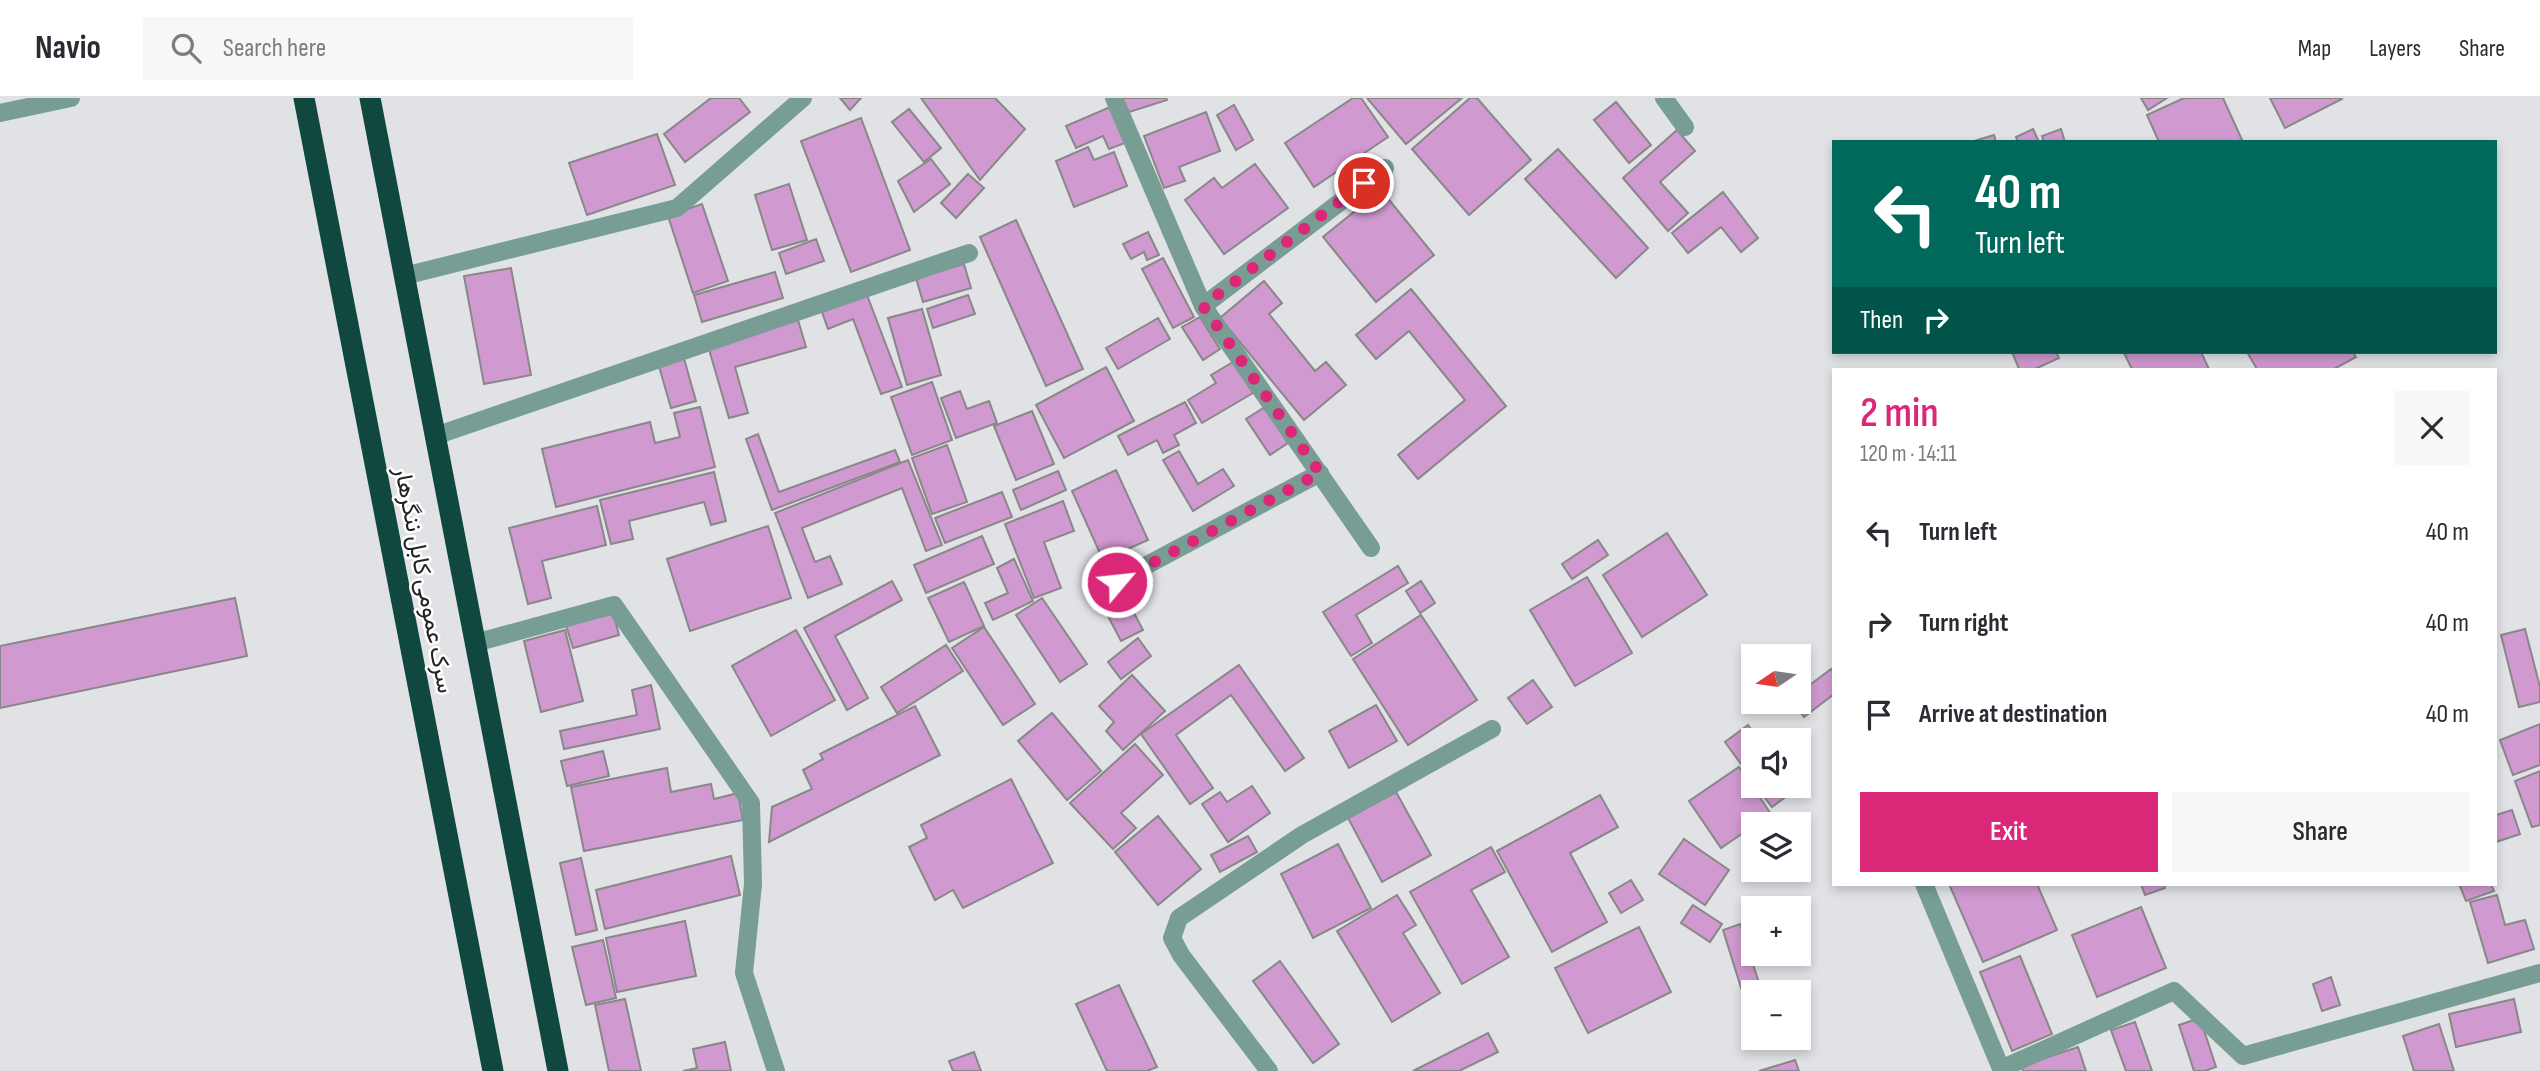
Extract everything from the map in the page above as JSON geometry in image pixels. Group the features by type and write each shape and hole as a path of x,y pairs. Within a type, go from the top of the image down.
{"highway":[{"name":"سرک عمومی کابل ننگرهار","path":"304,98 493,1071"},
{"name":"سرک عمومی کابل ننگرهار","path":"370,98 558,1071"}],"street":[{"path":"0,113 71,98"},
{"path":"404,276 677,208 803,98"},
{"path":"1114,98 1203,306 1371,548"},
{"path":"1664,98 1685,127"},
{"path":"1203,306 1385,168"},
{"path":"435,436 970,253"},
{"path":"1117,582 1320,473"},
{"path":"475,643 614,605 751,803 753,884 744,973 776,1071"},
{"path":"1269,1071 1181,955 1172,938 1179,918 1301,835 1492,729"},
{"path":"1925,886 2001,1070 2174,991 2243,1056 2540,973"}],"building":[{"path":"711,98 739,98 750,112 685,162 664,134"},
{"path":"840,98 861,98 850,110"},
{"path":"921,98 995,98 1025,129 980,180"},
{"path":"1121,98 1166,98 1167,100 1126,113"},
{"path":"1353,98 1361,98 1388,137 1314,187 1285,143"},
{"path":"1367,98 1462,98 1406,144"},
{"path":"1470,98 1477,98 1531,160 1469,215 1412,149"},
{"path":"2141,98 2167,98 2148,110"},
{"path":"2184,98 2223,98 2242,140 2158,140 2147,115"},
{"path":"2270,98 2341,98 2342,99 2285,128"},
{"path":"1616,102 1651,145 1629,163 1594,120"},
{"path":"1234,105 1253,140 1236,150 1217,115"},
{"path":"1110,107 1125,143 1109,149 1103,136 1076,148 1066,126"},
{"path":"909,109 941,148 924,162 892,122"},
{"path":"1206,112 1220,151 1179,167 1185,181 1164,188 1144,136"},
{"path":"861,118 910,250 851,272 801,141"},
{"path":"2033,129 2038,140 2017,140 2016,137"},
{"path":"2061,129 2064,140 2043,140 2042,136"},
{"path":"1677,130 1695,151 1660,182 1688,213 1668,231 1623,178"},
{"path":"657,134 675,185 587,215 569,163"},
{"path":"1994,135 1995,140 1978,140"},
{"path":"1088,147 1094,160 1114,152 1127,186 1074,207 1056,161"},
{"path":"1558,149 1648,248 1616,278 1525,179"},
{"path":"931,159 950,184 914,212 898,181"},
{"path":"1255,164 1288,208 1224,254 1185,200 1214,178 1222,188"},
{"path":"968,174 984,188 956,218 941,203"},
{"path":"789,184 807,240 772,250 755,195"},
{"path":"1381,190 1434,255 1376,302 1323,237"},
{"path":"1723,192 1758,238 1741,252 1721,227 1688,253 1672,233"},
{"path":"702,204 728,281 693,293 668,216"},
{"path":"1016,220 1083,369 1046,386 980,237"},
{"path":"1148,232 1159,255 1147,260 1144,252 1131,259 1123,244"},
{"path":"816,239 824,261 786,274 779,253"},
{"path":"1163,258 1194,317 1173,328 1142,269"},
{"path":"964,264 971,288 923,302 916,278"},
{"path":"511,268 531,375 484,384 464,276"},
{"path":"775,272 783,298 702,322 694,295"},
{"path":"1264,281 1282,303 1269,314 1315,371 1326,362 1346,385 1304,420 1220,318"},
{"path":"1411,289 1506,406 1418,479 1398,455 1465,400 1409,331 1376,359 1356,335"},
{"path":"867,295 902,387 881,394 853,319 828,329 822,312"},
{"path":"968,295 975,314 933,328 927,309"},
{"path":"922,309 941,375 907,385 888,318"},
{"path":"1200,317 1220,349 1203,360 1182,327"},
{"path":"1158,318 1170,339 1118,369 1106,348"},
{"path":"798,320 806,347 735,367 748,413 729,418 708,346"},
{"path":"2013,354 2057,354 2059,358 2037,368 2019,368"},
{"path":"2124,354 2202,354 2209,368 2132,368"},
{"path":"2248,354 2354,354 2356,357 2336,368 2256,368"},
{"path":"683,355 696,401 671,408 658,363"},
{"path":"1233,362 1253,393 1202,423 1188,400 1216,383 1211,375"},
{"path":"1106,367 1134,421 1064,458 1036,405"},
{"path":"932,382 952,440 912,455 891,397"},
{"path":"960,391 967,409 989,401 997,423 956,438 941,398"},
{"path":"1185,402 1196,423 1174,435 1179,445 1163,453 1157,440 1128,455 1118,436"},
{"path":"700,407 715,467 556,507 542,449 650,422 655,443 680,437 674,413"},
{"path":"1265,407 1288,443 1270,455 1246,419"},
{"path":"1032,411 1054,464 1016,480 994,426"},
{"path":"758,434 779,492 895,450 900,462 772,510 746,439"},
{"path":"947,445 967,502 932,514 912,458"},
{"path":"1179,451 1198,484 1223,469 1234,486 1193,511 1163,460"},
{"path":"908,460 942,545 926,551 902,488 802,528 815,562 830,556 842,584 808,598 775,513"},
{"path":"1116,470 1148,540 1103,560 1072,491"},
{"path":"1058,471 1066,490 1021,510 1013,490"},
{"path":"714,472 726,521 711,525 704,502 629,521 633,539 611,544 600,500"},
{"path":"1002,492 1012,517 945,543 935,518"},
{"path":"1063,501 1074,531 1044,542 1061,588 1034,598 1005,524"},
{"path":"597,506 606,545 542,561 551,598 528,604 509,528"},
{"path":"768,526 791,598 690,631 667,559"},
{"path":"1667,533 1707,595 1642,637 1603,575"},
{"path":"982,536 994,564 926,593 914,565"},
{"path":"1598,540 1608,555 1572,579 1562,564"},
{"path":"1014,559 1033,601 993,620 985,603 1008,593 997,568"},
{"path":"1398,566 1408,583 1356,615 1372,643 1351,656 1323,612"},
{"path":"1587,577 1632,653 1575,686 1530,610"},
{"path":"892,581 902,600 835,636 868,698 847,710 804,628"},
{"path":"1421,581 1435,603 1420,613 1406,591"},
{"path":"964,582 984,626 949,642 928,598"},
{"path":"1122,590 1143,630 1121,641 1100,601"},
{"path":"235,598 247,656 0,708 0,646"},
{"path":"1042,598 1087,664 1060,682 1016,615"},
{"path":"612,608 619,635 573,648 565,622"},
{"path":"1421,615 1477,700 1408,745 1353,659"},
{"path":"984,627 1035,704 1003,725 952,648"},
{"path":"2525,629 2540,687 2540,702 2519,707 2501,635"},
{"path":"565,630 583,701 541,712 524,641"},
{"path":"796,630 835,700 771,736 732,666"},
{"path":"1138,638 1151,656 1121,679 1108,662"},
{"path":"946,645 963,671 897,713 881,687"},
{"path":"1239,665 1304,758 1285,771 1231,695 1176,735 1213,788 1190,804 1141,734"},
{"path":"1831,669 1832,670 1832,696 1811,712 1811,684"},
{"path":"1132,675 1165,711 1123,750 1106,731 1114,722 1099,706"},
{"path":"1533,680 1552,707 1527,724 1508,698"},
{"path":"651,685 660,729 564,749 560,731 637,715 632,690"},
{"path":"1376,705 1397,741 1349,768 1329,731"},
{"path":"915,706 940,755 769,842 772,807 812,789 803,770 823,759 820,754"},
{"path":"1052,713 1101,771 1067,800 1018,741"},
{"path":"2540,724 2540,765 2513,775 2500,740"},
{"path":"1741,730 1741,764 1725,742"},
{"path":"1135,744 1163,775 1121,813 1136,828 1113,849 1070,803"},
{"path":"603,751 609,776 567,786 561,761"},
{"path":"1739,767 1741,798 1760,798 1770,812 1741,812 1741,834 1721,848 1689,801"},
{"path":"667,768 671,792 711,784 714,799 738,793 743,820 584,851 571,787"},
{"path":"2540,771 2540,825 2532,827 2515,781"},
{"path":"1011,779 1053,863 963,908 953,890 935,900 909,847 927,838 921,825"},
{"path":"1252,786 1270,813 1228,842 1202,804 1220,792 1227,802"},
{"path":"1396,792 1431,855 1382,882 1348,818"},
{"path":"1600,795 1618,827 1570,853 1607,922 1552,952 1497,851"},
{"path":"1765,798 1784,798 1772,807"},
{"path":"2512,810 2520,834 2497,842 2497,815"},
{"path":"1158,816 1201,869 1158,905 1115,852"},
{"path":"1248,836 1257,852 1220,872 1211,855"},
{"path":"1684,839 1729,870 1705,905 1659,874"},
{"path":"1338,844 1371,908 1313,938 1281,874"},
{"path":"1491,847 1505,872 1471,890 1509,957 1462,984 1410,892"},
{"path":"731,856 740,895 605,929 596,890"},
{"path":"581,858 597,930 576,935 560,863"},
{"path":"1631,880 1643,900 1621,913 1609,893"},
{"path":"1950,886 2038,886 2057,930 1983,962"},
{"path":"2142,886 2164,886 2165,888 2145,895"},
{"path":"2460,886 2492,886 2494,891 2466,901"},
{"path":"1397,895 1416,925 1403,933 1440,993 1392,1022 1337,931"},
{"path":"2497,895 2505,925 2525,920 2534,949 2488,963 2470,902"},
{"path":"1693,905 1722,924 1710,942 1681,923"},
{"path":"2141,907 2166,968 2097,997 2072,935"},
{"path":"685,921 696,976 617,992 606,938"},
{"path":"1740,924 1741,966 1754,966 1758,980 1741,980 1741,988 1723,930"},
{"path":"1639,927 1671,992 1588,1033 1555,968"},
{"path":"603,940 616,998 586,1005 572,947"},
{"path":"2020,956 2052,1034 2012,1051 1980,972"},
{"path":"1280,961 1339,1044 1313,1063 1253,981"},
{"path":"2331,977 2340,1005 2322,1011 2313,984"},
{"path":"1119,985 1157,1067 1147,1071 1107,1071 1076,1004"},
{"path":"625,999 641,1071 609,1071 595,1005"},
{"path":"2514,999 2521,1032 2456,1047 2449,1014"},
{"path":"2200,1018 2216,1067 2194,1071 2179,1025"},
{"path":"2135,1022 2152,1071 2126,1071 2111,1030"},
{"path":"2439,1024 2454,1071 2414,1071 2403,1036"},
{"path":"1488,1033 1498,1052 1459,1071 1413,1071"},
{"path":"725,1042 731,1071 683,1071 697,1068 693,1049"},
{"path":"2078,1047 2086,1071 2023,1071 2021,1066"},
{"path":"974,1052 981,1071 953,1071 949,1061"},
{"path":"1795,1060 1799,1071 1759,1071"}],"route":[{"path":"1117,582 1320,473 1203,306 1364,183"}]}
